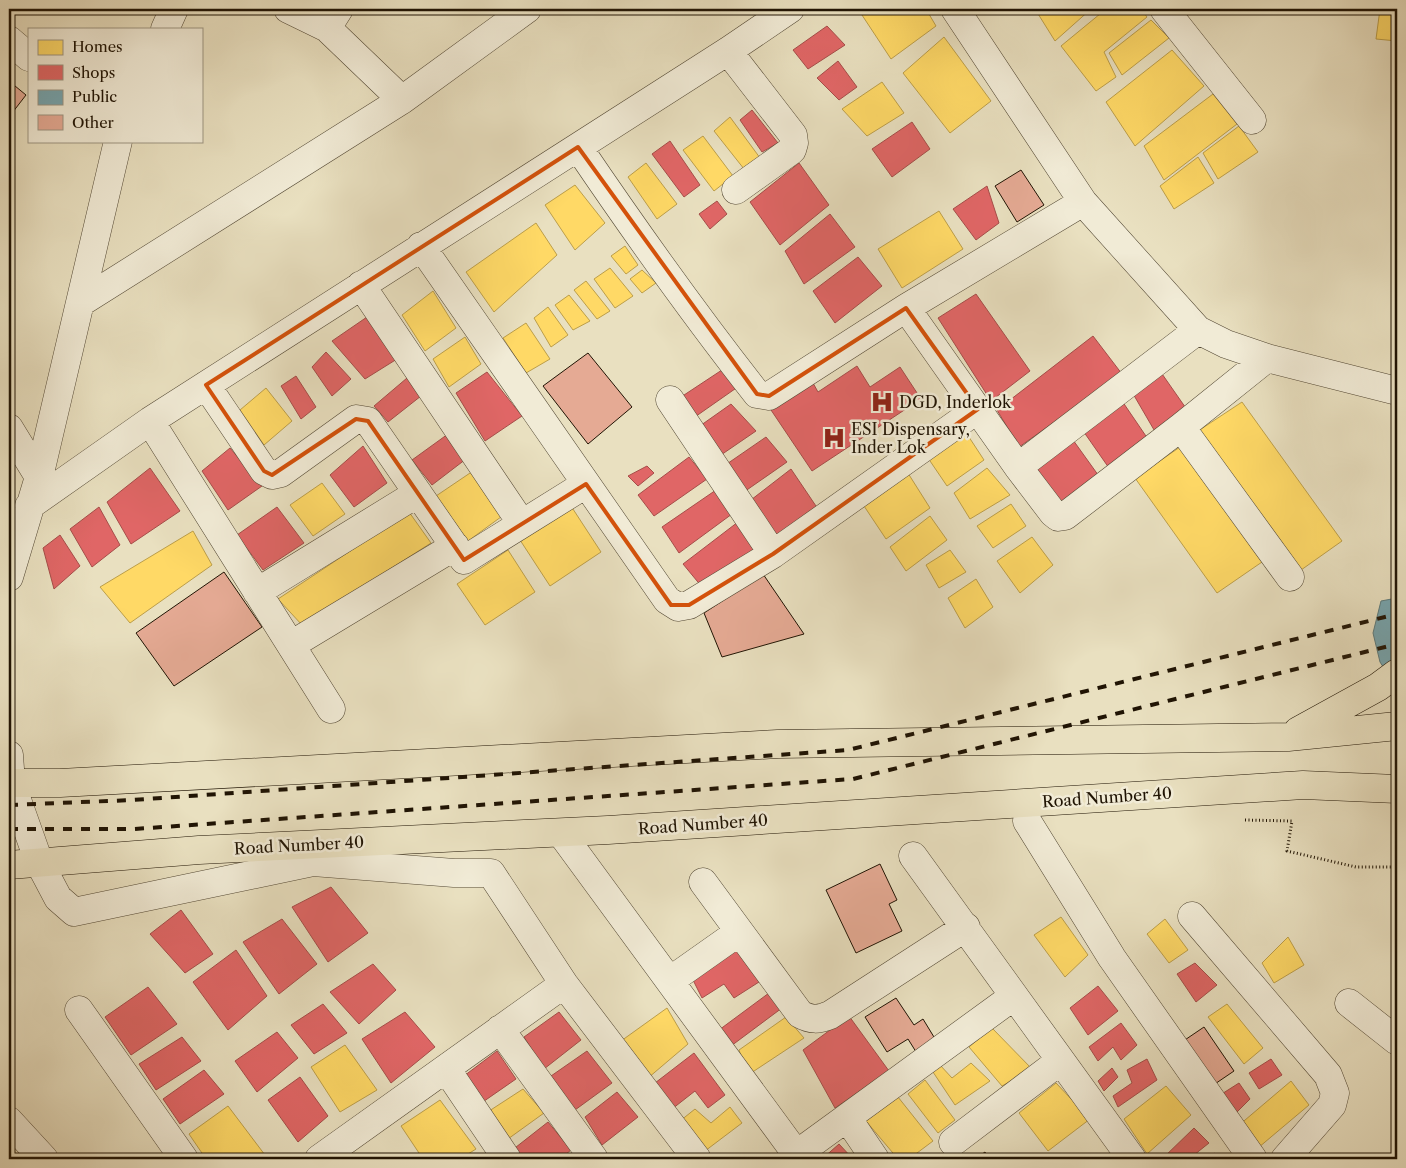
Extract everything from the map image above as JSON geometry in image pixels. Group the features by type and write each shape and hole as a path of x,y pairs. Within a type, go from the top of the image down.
{"main road":[{"path":"1288,737 1378,687 1397,673"},
{"path":"10,783 60,782 778,744 1288,737 1397,726"},
{"name":"Road Number 40","path":"9,865 199,850 561,832 1303,784 1397,789"}],"street":[{"path":"165,28 174,9"},
{"path":"288,9 333,19 402,100"},
{"path":"80,302 402,100 527,9"},
{"path":"20,522 150,421 728,51 790,9"},
{"path":"955,9 1083,202 1198,330 1226,344 1267,358 1397,391"},
{"path":"1164,9 1252,120"},
{"path":"9,40 28,56"},
{"path":"728,51 794,135 792,150 736,190"},
{"path":"9,577 20,522 39,477 118,142"},
{"path":"578,147 632,225 757,394 769,396 906,308 1083,202"},
{"path":"422,246 666,600 678,607 689,605 773,554 978,409"},
{"path":"360,286 522,524"},
{"path":"906,308 1018,467 1053,513 1058,516 1065,516 1181,428 1267,358"},
{"path":"1018,467 1198,330"},
{"path":"206,385 264,471 272,475 280,473 356,419 368,421 464,560 586,484"},
{"path":"670,400 773,554"},
{"path":"150,421 331,709"},
{"path":"9,428 39,477"},
{"path":"1181,428 1290,577"},
{"path":"258,592 418,493"},
{"path":"291,645 455,546"},
{"path":"9,755 10,783 39,862 58,898 74,912 313,862 454,873 491,873 564,984 697,1159"},
{"path":"1027,821 1112,958 1253,1159"},
{"path":"561,832 671,980 796,1158 1014,996"},
{"path":"913,856 1132,1159"},
{"path":"702,882 800,1014 808,1018 820,1019 830,1015 966,927"},
{"path":"1192,916 1328,1075 1335,1093 1332,1105 1286,1159"},
{"path":"671,980 739,932"},
{"path":"319,1159 447,1070 500,1029 564,984"},
{"path":"1349,1003 1397,1041"},
{"path":"79,1010 184,1159"},
{"path":"500,1029 594,1159"},
{"path":"953,1142 1060,1061"},
{"path":"447,1070 507,1159"},
{"path":"848,1119 875,1159"},
{"path":"9,1121 44,1159"}],"path":[{"path":"1244,820 1292,821 1287,851 1356,867 1397,867"}],"highlighted area":[{"path":"578,147 757,394 769,396 906,308 978,409 773,554 689,605 671,605 586,484 464,560 368,421 356,419 272,475 264,471 206,385"}],"building: Homes":[{"path":"858,9 926,9 936,26 891,59"},
{"path":"1035,9 1091,9 1055,41"},
{"path":"1106,9 1141,9 1147,17 1104,52 1116,77 1096,91 1061,46"},
{"path":"1380,9 1397,9 1397,41 1376,39"},
{"path":"1151,20 1169,38 1122,75 1109,53"},
{"path":"944,37 991,101 950,133 903,73"},
{"path":"1172,50 1204,86 1135,146 1106,102"},
{"path":"882,82 904,113 867,136 842,109"},
{"path":"1213,94 1237,124 1164,180 1144,146"},
{"path":"730,117 763,162 748,174 714,131"},
{"path":"1239,126 1258,152 1218,179 1203,153"},
{"path":"703,136 733,176 714,191 683,150"},
{"path":"1198,157 1214,183 1174,209 1160,186"},
{"path":"646,163 677,204 657,219 628,177"},
{"path":"575,185 605,223 575,250 545,205"},
{"path":"939,211 963,249 902,288 878,249"},
{"path":"536,223 557,255 494,312 466,272"},
{"path":"625,246 638,265 626,274 611,256"},
{"path":"610,268 633,296 615,308 594,279"},
{"path":"642,270 656,283 642,293 630,279"},
{"path":"586,281 610,311 597,319 574,290"},
{"path":"433,291 456,328 425,351 402,315"},
{"path":"569,295 590,321 573,330 555,305"},
{"path":"548,307 568,335 551,347 534,318"},
{"path":"526,323 550,359 526,373 503,338"},
{"path":"465,337 481,364 449,387 433,359"},
{"path":"266,388 292,421 264,445 240,410"},
{"path":"1242,402 1342,541 1294,575 1192,435"},
{"path":"965,431 984,460 947,486 928,458"},
{"path":"1180,447 1262,562 1217,593 1135,478"},
{"path":"987,468 1010,495 970,519 954,493"},
{"path":"906,470 930,508 886,539 860,500"},
{"path":"473,471 505,514 468,541 436,496"},
{"path":"322,483 345,514 313,536 290,505"},
{"path":"1011,504 1026,526 993,548 977,526"},
{"path":"571,506 601,552 550,586 520,540"},
{"path":"409,512 431,543 302,625 278,599"},
{"path":"930,516 947,540 906,571 890,547"},
{"path":"193,531 212,565 130,623 100,587"},
{"path":"1032,537 1053,565 1020,593 997,561"},
{"path":"508,550 535,592 485,625 457,584"},
{"path":"950,550 966,572 939,588 926,565"},
{"path":"976,579 993,607 965,628 948,598"},
{"path":"1061,917 1088,955 1065,977 1034,935"},
{"path":"1165,919 1188,950 1169,963 1147,934"},
{"path":"1288,937 1304,965 1274,983 1262,963"},
{"path":"1227,1004 1263,1048 1244,1064 1208,1017"},
{"path":"667,1008 688,1044 648,1078 621,1041"},
{"path":"786,1017 804,1038 748,1075 739,1050"},
{"path":"992,1028 1032,1069 1002,1086 969,1047"},
{"path":"345,1045 377,1090 340,1112 311,1067"},
{"path":"971,1063 990,1081 955,1105 933,1072 940,1065 952,1078"},
{"path":"925,1080 955,1120 938,1133 908,1094"},
{"path":"1291,1081 1309,1105 1252,1153 1238,1126"},
{"path":"1056,1083 1090,1119 1048,1151 1019,1113"},
{"path":"1166,1086 1191,1115 1147,1154 1124,1119"},
{"path":"523,1089 544,1113 501,1144 483,1115"},
{"path":"898,1097 933,1141 909,1159 898,1159 866,1121"},
{"path":"440,1100 476,1149 460,1159 423,1159 401,1126"},
{"path":"228,1106 268,1159 206,1159 189,1134"},
{"path":"730,1107 742,1123 701,1154 680,1121 695,1109 711,1123"}],"building: Shops":[{"path":"827,26 845,45 808,69 793,50"},
{"path":"838,61 857,87 839,100 817,78"},
{"path":"752,110 778,143 762,152 740,120"},
{"path":"912,122 930,149 892,177 872,149"},
{"path":"670,141 700,185 684,197 652,154"},
{"path":"799,163 829,205 780,245 750,202"},
{"path":"987,186 999,223 976,240 953,209"},
{"path":"717,201 727,214 710,229 699,214"},
{"path":"830,214 855,247 804,284 785,251"},
{"path":"858,257 882,286 835,323 813,291"},
{"path":"976,294 1030,371 991,401 938,318"},
{"path":"367,317 397,359 365,379 332,341"},
{"path":"1093,336 1122,374 1019,447 997,410"},
{"path":"326,352 351,379 332,396 312,367"},
{"path":"728,366 742,384 692,419 678,399"},
{"path":"857,366 870,387 900,367 921,399 812,471 771,410 813,383 818,392"},
{"path":"1160,371 1190,414 1157,435 1132,392"},
{"path":"487,372 522,416 485,441 456,393"},
{"path":"296,376 316,407 301,419 281,386"},
{"path":"407,378 421,396 388,422 374,406"},
{"path":"1120,398 1150,442 1109,468 1079,425"},
{"path":"731,404 756,431 718,457 697,428"},
{"path":"1068,433 1101,479 1059,509 1030,464"},
{"path":"448,434 466,459 432,485 412,460"},
{"path":"766,437 787,462 741,494 721,468"},
{"path":"363,446 387,483 354,507 330,475"},
{"path":"230,448 262,486 228,510 202,471"},
{"path":"689,457 707,479 654,516 638,495"},
{"path":"647,466 654,473 638,486 628,476"},
{"path":"150,468 180,511 131,544 107,502"},
{"path":"791,469 818,509 773,540 747,503"},
{"path":"716,490 732,514 679,553 662,527"},
{"path":"99,507 120,545 92,567 70,529"},
{"path":"277,507 304,543 263,570 237,535"},
{"path":"738,522 759,549 702,587 683,564"},
{"path":"60,535 80,566 54,589 43,548"},
{"path":"331,887 368,933 328,962 292,907"},
{"path":"181,910 213,954 185,973 150,934"},
{"path":"282,919 317,964 279,994 243,942"},
{"path":"236,950 267,996 228,1030 193,982"},
{"path":"736,950 759,982 734,998 724,984 702,998 693,980"},
{"path":"1195,963 1217,985 1196,1002 1177,974"},
{"path":"373,964 396,990 359,1024 330,992"},
{"path":"1098,986 1118,1011 1088,1035 1070,1008"},
{"path":"148,987 177,1024 131,1055 105,1017"},
{"path":"769,993 782,1008 731,1046 719,1030"},
{"path":"323,1004 347,1033 314,1054 291,1025"},
{"path":"405,1012 435,1047 391,1083 362,1039"},
{"path":"559,1012 581,1040 544,1069 524,1037"},
{"path":"849,1016 889,1071 835,1108 803,1050"},
{"path":"1121,1023 1137,1045 1121,1060 1113,1047 1098,1061 1089,1047"},
{"path":"277,1032 298,1058 257,1092 235,1061"},
{"path":"182,1037 201,1061 156,1090 139,1064"},
{"path":"497,1051 516,1079 477,1106 460,1079"},
{"path":"587,1051 612,1083 575,1110 551,1076"},
{"path":"694,1053 725,1095 708,1108 695,1091 672,1109 655,1083"},
{"path":"1147,1059 1157,1080 1118,1107 1113,1096 1132,1083 1127,1070"},
{"path":"1271,1059 1282,1075 1259,1089 1249,1073"},
{"path":"1112,1068 1118,1077 1104,1091 1098,1081"},
{"path":"204,1070 224,1094 180,1124 163,1099"},
{"path":"300,1077 328,1116 298,1142 268,1100"},
{"path":"1239,1083 1250,1099 1229,1120 1217,1097"},
{"path":"617,1092 638,1117 602,1145 585,1117"},
{"path":"548,1122 571,1150 560,1159 516,1159 511,1151"},
{"path":"1194,1128 1209,1143 1189,1159 1162,1159"},
{"path":"839,1144 853,1159 822,1159"},
{"path":"1215,1153 1220,1159 1207,1159"}],"building: Public":[{"path":"1397,598 1396,687 1380,662 1373,633 1381,601"}],"building: Other":[{"path":"9,81 26,95 9,117"},
{"path":"1021,170 1044,205 1017,222 995,186"},
{"path":"588,353 632,407 588,444 543,386"},
{"path":"224,572 262,627 174,686 136,633"},
{"path":"763,574 804,634 722,657 704,613"},
{"path":"880,864 897,900 889,904 902,931 856,953 826,890"},
{"path":"896,998 914,1025 923,1019 937,1042 918,1055 908,1039 887,1052 865,1017"},
{"path":"1204,1027 1234,1071 1206,1090 1176,1046"},
{"path":"985,1152 989,1159 975,1159"}],"railway":[{"path":"9,805 133,800 848,750 1397,614"},
{"path":"9,829 134,829 853,779 1397,644"}],"place":[{"name":"DGD, Inderlok","path":"882,402"},
{"name":"ESI Dispensary, Inder Lok","path":"834,438"}]}
